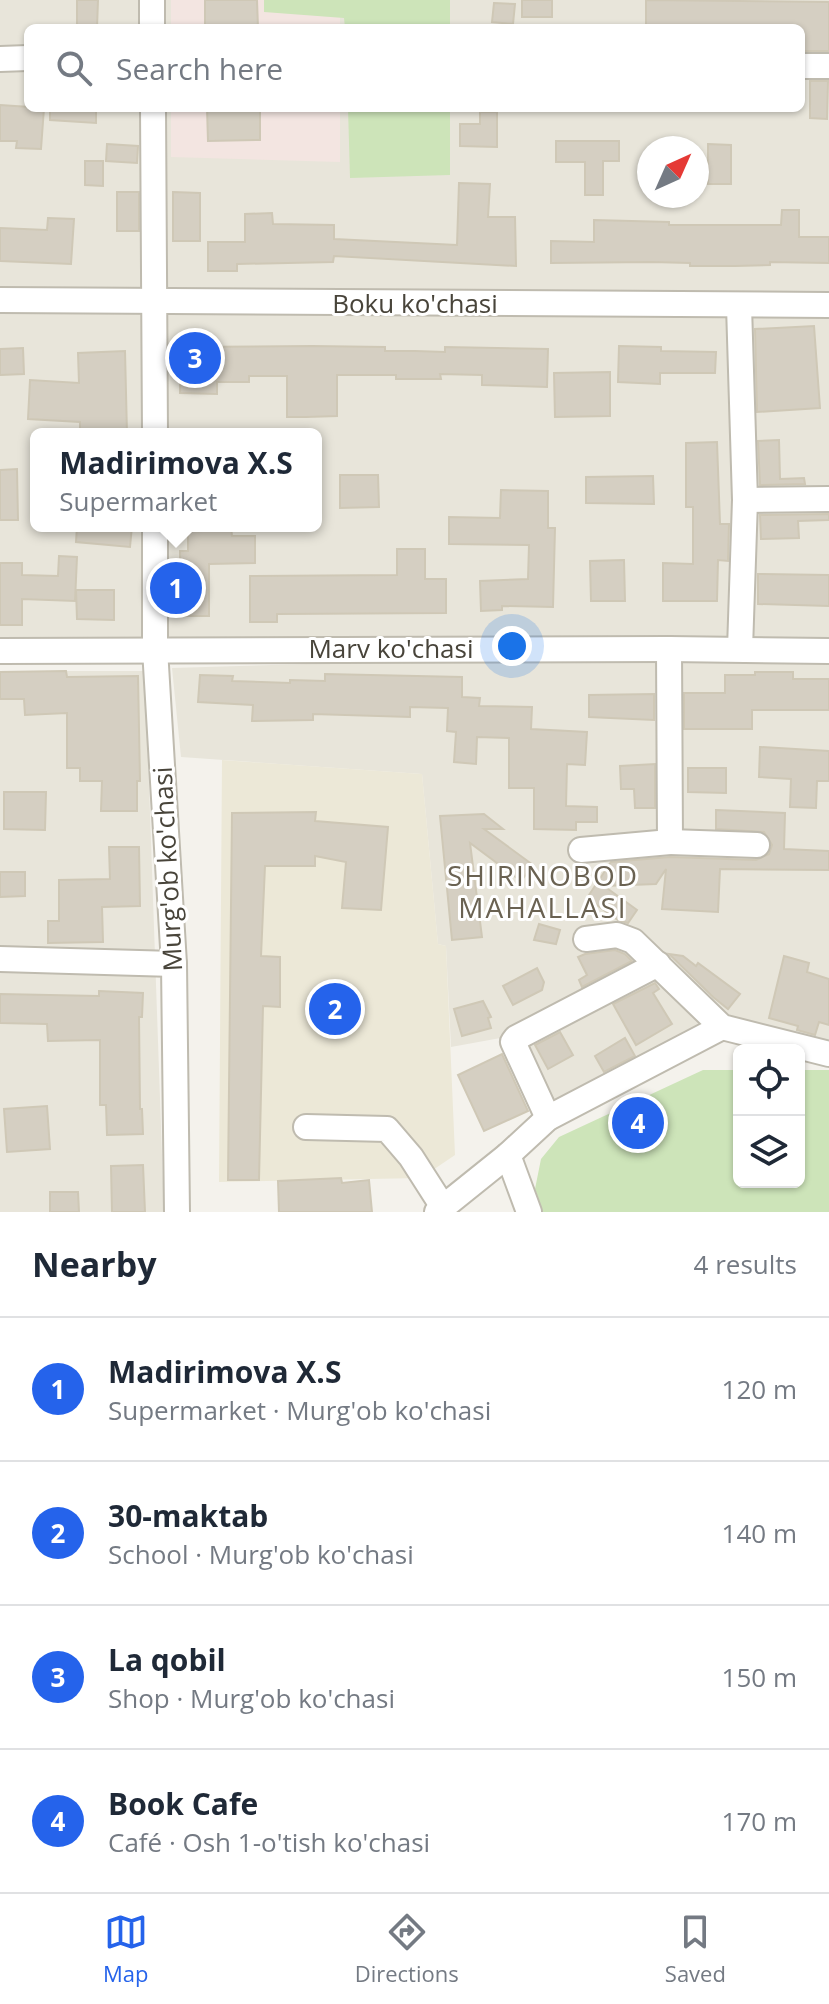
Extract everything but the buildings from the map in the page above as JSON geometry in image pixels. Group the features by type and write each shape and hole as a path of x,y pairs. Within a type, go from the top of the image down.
{"street":[{"path":"152,0 152,24"},
{"path":"0,59 24,58"},
{"path":"805,66 829,66"},
{"path":"153,112 155,428"},
{"name":"Boku ko'chasi","path":"0,300 829,305"},
{"path":"739,306 745,500 740,649"},
{"path":"745,500 829,499"},
{"name":"Murg'ob ko'chasi","path":"155,532 155,649 174,964 177,1212"},
{"path":"669,649 670,842"},
{"name":"Marv ko'chasi","path":"0,651 829,651"},
{"path":"581,850 670,842 757,845"},
{"path":"586,939 623,936 658,964 722,1027 829,1054"},
{"path":"0,959 174,964"},
{"path":"548,1118 513,1042 658,964"},
{"path":"306,1127 387,1129 450,1206 548,1118 722,1027"},
{"path":"508,1155 529,1212"}],"shaded area":[{"path":"0,0 829,0 829,639 0,643"},
{"path":"171,0 340,0 340,24 171,24"},
{"path":"171,112 340,112 340,162 171,157"},
{"path":"829,659 829,1045 721,1016 546,1108 511,1036 451,1047 446,946 438,944 422,774 181,757 172,668 447,660"},
{"path":"0,671 145,671 164,1212 0,1212"},
{"path":"222,760 422,774 438,944 446,946 455,1155 421,1178 219,1182"}],"green space":[{"path":"264,0 450,0 450,24 345,24 344,18 264,12"},
{"path":"348,112 450,112 450,175 350,178"},
{"path":"703,1070 733,1070 733,1188 805,1188 805,1070 829,1070 829,1212 543,1212 535,1189 541,1159 559,1137"}],"place":[{"name":"La qobil","path":"195,358"},
{"name":"Madirimova X.S","path":"176,588"},
{"name":"30-maktab","path":"335,1009"},
{"name":"Book Cafe","path":"638,1123"}],"district":[{"name":"SHIRINOBOD MAHALLASI","path":"543,892"}]}
